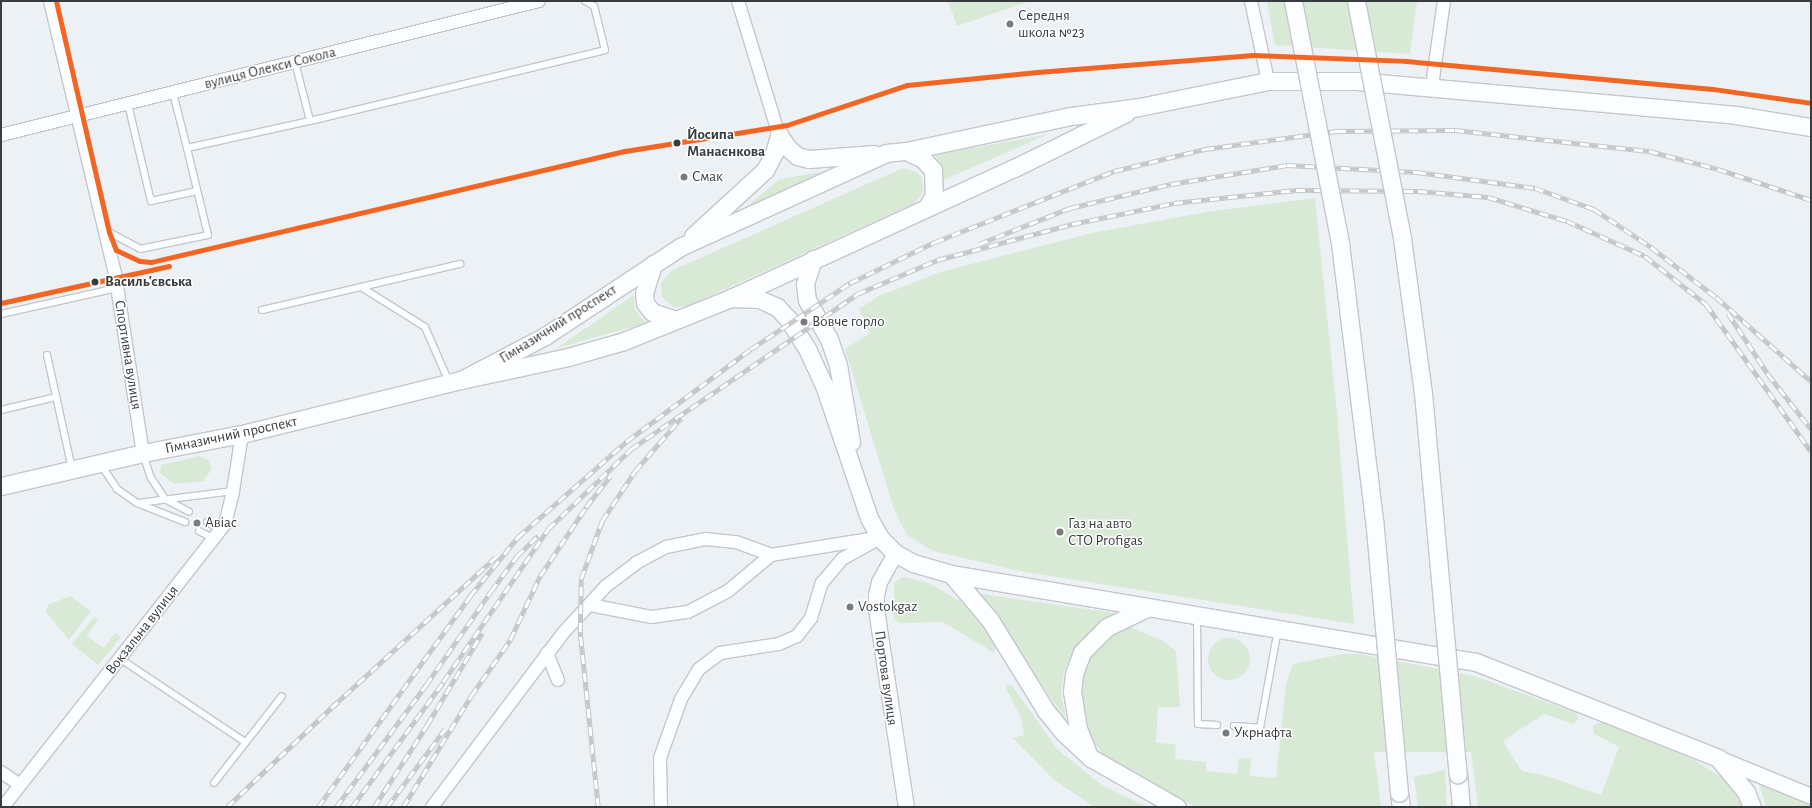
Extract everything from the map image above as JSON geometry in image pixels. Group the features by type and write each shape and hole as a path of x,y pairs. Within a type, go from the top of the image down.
{"main road":[{"path":"1293,1 1340,243 1374,518 1399,801"},
{"path":"1356,1 1402,238 1423,393 1458,774 1462,802"},
{"path":"779,134 787,147 797,156 809,159 906,151 1071,116 1139,107 1268,81 1357,81 1432,86 1736,115 1811,127"},
{"name":"Гімназичний проспект","path":"1,486 143,453 242,434 455,382 568,357 624,341 731,298 1014,168 1139,107"},
{"path":"680,247 765,170 774,153 779,134"},
{"path":"906,151 923,159 933,170 934,194 927,207"},
{"path":"680,247 886,153"},
{"name":"Гімназичний проспект","path":"455,382 545,336 680,247"},
{"path":"814,259 805,284 807,300 829,338 838,365 851,438 855,480"},
{"path":"653,264 644,293 645,303 652,312 676,320"},
{"path":"731,298 759,299 777,307 789,320 808,351 824,385 869,518 880,538 895,553 913,563 951,574 1476,662 1718,758 1746,792 1752,807"},
{"path":"951,574 990,620 1046,711 1064,733 1091,758 1177,807"},
{"path":"1091,758 1078,729 1074,710 1074,674 1082,652 1107,627 1147,608"}],"street":[{"name":"Спортивна вулиця","path":"50,1 117,288 143,453"},
{"name":"вулиця Олекси Сокола","path":"1,135 539,1"},
{"path":"738,1 779,134"},
{"path":"1251,1 1268,81"},
{"path":"1432,86 1444,1"},
{"name":"Вокзальна вулиця","path":"3,807 224,524 233,491 242,434"},
{"path":"432,807 535,673 547,653 606,586 636,563 666,547 706,539 736,542 771,555 880,538"},
{"path":"661,807 660,758 681,700 699,669 720,653 779,644 797,636 811,618 822,583 842,559 880,538"},
{"name":"Портова вулиця","path":"895,553 879,582 876,595 876,610 906,807"},
{"path":"590,605 651,617 688,612 728,591 771,555"},
{"path":"547,653 558,680"},
{"path":"1718,758 1811,796"},
{"path":"1,772 20,785"}],"lane":[{"path":"187,148 310,121 605,50 594,6 585,1"},
{"path":"295,62 310,121"},
{"path":"104,229 140,248 208,234 173,92"},
{"path":"128,104 152,201 197,191"},
{"path":"262,310 460,264"},
{"path":"360,287 425,327 455,382"},
{"path":"1,314 117,288"},
{"path":"47,355 73,470"},
{"path":"1,410 56,397"},
{"path":"143,453 151,478 165,499 189,512"},
{"path":"100,463 117,488 137,503 185,522"},
{"path":"137,503 233,491"},
{"path":"208,522 217,534"},
{"path":"199,531 217,534"},
{"path":"1197,616 1198,724 1217,725"},
{"path":"1234,726 1260,728 1278,628"},
{"path":"119,658 245,742"},
{"path":"214,783 282,696"}],"green space":[{"path":"948,1 1030,1 957,26"},
{"path":"1417,1 1410,54 1275,45 1267,2"},
{"path":"1049,134 943,180 943,167 935,155"},
{"path":"903,168 917,172 922,178 923,193 913,204 688,306 673,307 662,297 661,283 671,271"},
{"path":"833,170 736,215 780,179"},
{"path":"1315,198 1337,413 1354,624 1025,572 933,551 907,535 894,509 845,349 870,333 859,309 879,296 940,272 1092,233 1206,212"},
{"path":"634,295 635,310 646,323 557,348"},
{"path":"199,456 208,460 212,469 203,481 174,484 160,473 161,465"},
{"path":"903,577 929,583 966,605 983,624 995,646 994,653 943,622 900,623 894,619 894,583"},
{"path":"981,594 1115,613 1102,621 1075,649 1064,672 1061,693 1067,722"},
{"path":"70,596 91,611 69,640 46,612 48,605"},
{"path":"94,617 98,620 87,636 104,648 115,633 121,637 98,665 72,644"},
{"path":"1130,627 1163,641 1176,651 1180,707 1158,707 1156,743 1176,744 1175,759 1206,762 1206,771 1237,774 1239,758 1251,759 1250,776 1276,778 1286,684 1293,664 1343,654 1360,654 1474,676 1577,713 1578,720 1574,724 1544,714 1503,741 1522,771 1547,776 1601,795 1619,747 1594,734 1593,726 1600,722 1689,757 1727,781 1744,807 1478,807 1471,752 1374,752 1381,807 1195,807 1102,754 1084,727 1079,691 1081,675 1099,645 1115,632"},
{"path":"1225,638 1233,638 1241,641 1247,647 1250,659 1247,671 1241,677 1233,680 1225,680 1217,677 1211,671 1208,663 1208,655 1211,647 1217,641"},
{"path":"1008,685 1012,685 1057,749 1102,785 1147,807 1094,807 1053,779 1013,738 1024,735 1021,717 1006,688"},
{"path":"1445,770 1447,807 1418,807 1414,777"},
{"path":"1759,783 1811,803 1811,807 1766,807"}],"railway":[{"path":"318,807 470,596 518,537 627,441 751,349 850,283 935,242 1114,171 1205,149 1337,131 1455,130 1649,151 1718,169 1811,200"},
{"path":"979,244 1070,208 1171,184 1287,165 1417,172 1535,188 1594,209 1651,247 1716,297 1811,381"},
{"path":"352,807 443,682 548,529 631,449 857,294 937,260 1072,224 1174,203 1296,190 1418,191 1488,197 1567,221 1645,256 1706,304 1811,451"},
{"path":"1728,313 1768,374 1811,429"},
{"path":"598,807 580,632 581,579 602,521 635,471 681,418"},
{"path":"403,807 471,696 510,640 540,576 586,507 610,476"},
{"path":"336,807 426,685 517,556 538,536"},
{"path":"227,807 331,708 496,557"},
{"path":"374,807 427,725 482,633"},
{"path":"387,807 445,729"}],"transit line":[{"path":"56,1 109,232 116,250 140,261 151,262 625,151 787,125 907,85 1037,72 1253,55 1406,61 1713,89 1811,103"},
{"path":"1,303 169,266"}],"place":[{"name":"Середня школа №23","path":"1010,24"},
{"name":"Йосипа Манаєнкова","path":"677,143"},
{"name":"Смак","path":"684,177"},
{"name":"Василь'євська","path":"95,282"},
{"name":"Вовче горло","path":"804,322"},
{"name":"Авіас","path":"197,523"},
{"name":"Газ на авто СТО Profigas","path":"1060,532"},
{"name":"Vostokgaz","path":"850,607"},
{"name":"Укрнафта","path":"1226,733"}]}
